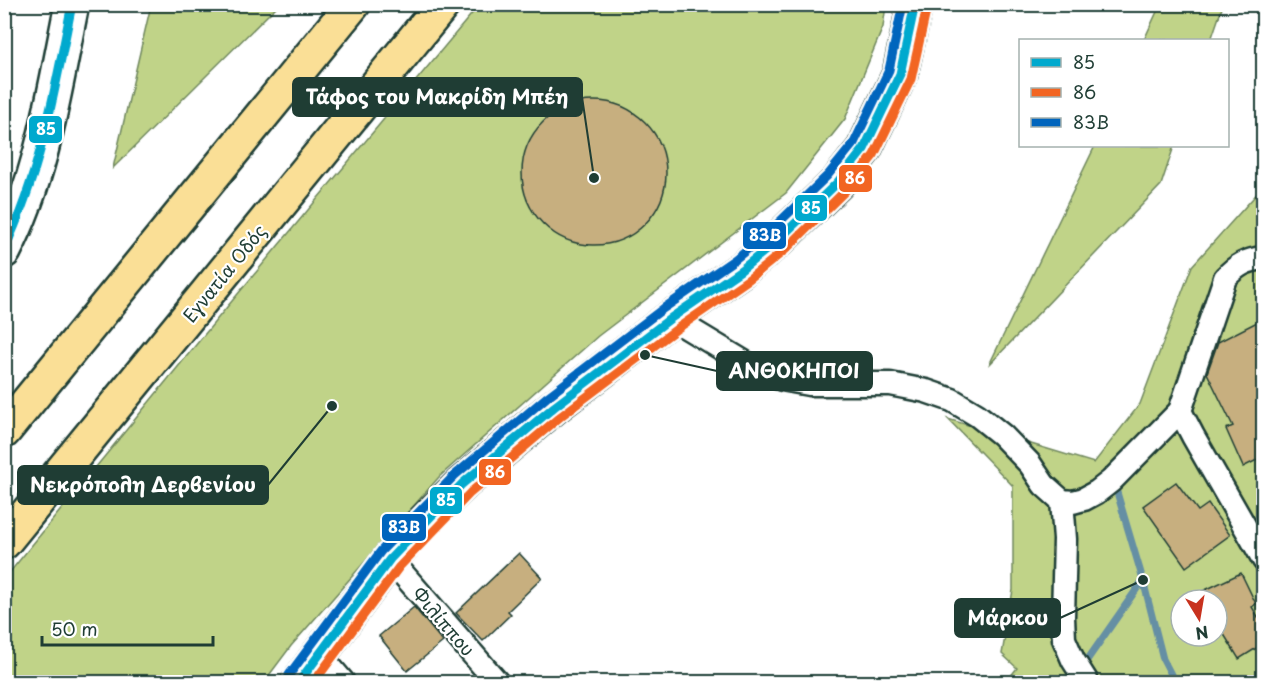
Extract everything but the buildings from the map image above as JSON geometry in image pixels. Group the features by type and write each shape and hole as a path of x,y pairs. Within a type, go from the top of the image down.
{"highway":[{"path":"4,431 353,4"},
{"name":"Εγνατία Οδός","path":"4,542 443,4"}],"street":[{"path":"4,250 15,230 33,179 72,4"},
{"path":"299,682 390,560 462,484 554,407 777,241 837,183 864,149 900,74 915,4"},
{"path":"671,318 759,372 809,384 890,384 926,391 952,400 977,415 1002,435 1030,464 1044,485 1062,501 1073,502 1097,492 1127,466 1180,411 1225,278 1238,264 1263,258"},
{"path":"1180,411 1263,560"},
{"path":"1062,501 1065,539 1064,639 1087,682"},
{"name":"Φιλίππου","path":"390,560 497,682"},
{"path":"320,655 343,682"}],"green space":[{"path":"480,4 886,5 883,27 845,119 786,193 598,336 439,477 291,646 264,682 5,682 5,578"},
{"path":"1160,4 1223,5 1211,39 1144,39"},
{"path":"151,5 278,5 113,168"},
{"path":"1095,147 1174,147 1161,185 989,365"},
{"path":"1263,187 1263,682 1006,682 1017,668 1002,654 1013,590 1013,486 948,419 1094,463 1140,404 1192,266"}],"waterway":[{"path":"1083,666 1143,580 1116,489"},
{"path":"1143,580 1163,659 1175,682"}],"transit line":[{"name":"85","path":"4,250 28,191 46,130 72,4"},
{"name":"83B","path":"289,675 381,551 454,476 547,397 769,232 828,175 854,143 889,70 903,4"},
{"name":"85","path":"299,682 390,559 462,484 554,407 671,318 741,270 777,241 837,183 864,149 900,74 915,4"},
{"name":"86","path":"314,682 399,567 470,493 561,416 678,328 749,279 785,250 846,190 874,155 911,79 927,7"}],"place":[{"name":"Τάφος του Μακρίδη Μπέη","path":"594,178"},
{"name":"ΑΝΘΟΚΗΠΟΙ","path":"645,355"},
{"name":"Νεκρόπολη Δερβενίου","path":"332,406"},
{"name":"Μάρκου","path":"1143,580"}]}
